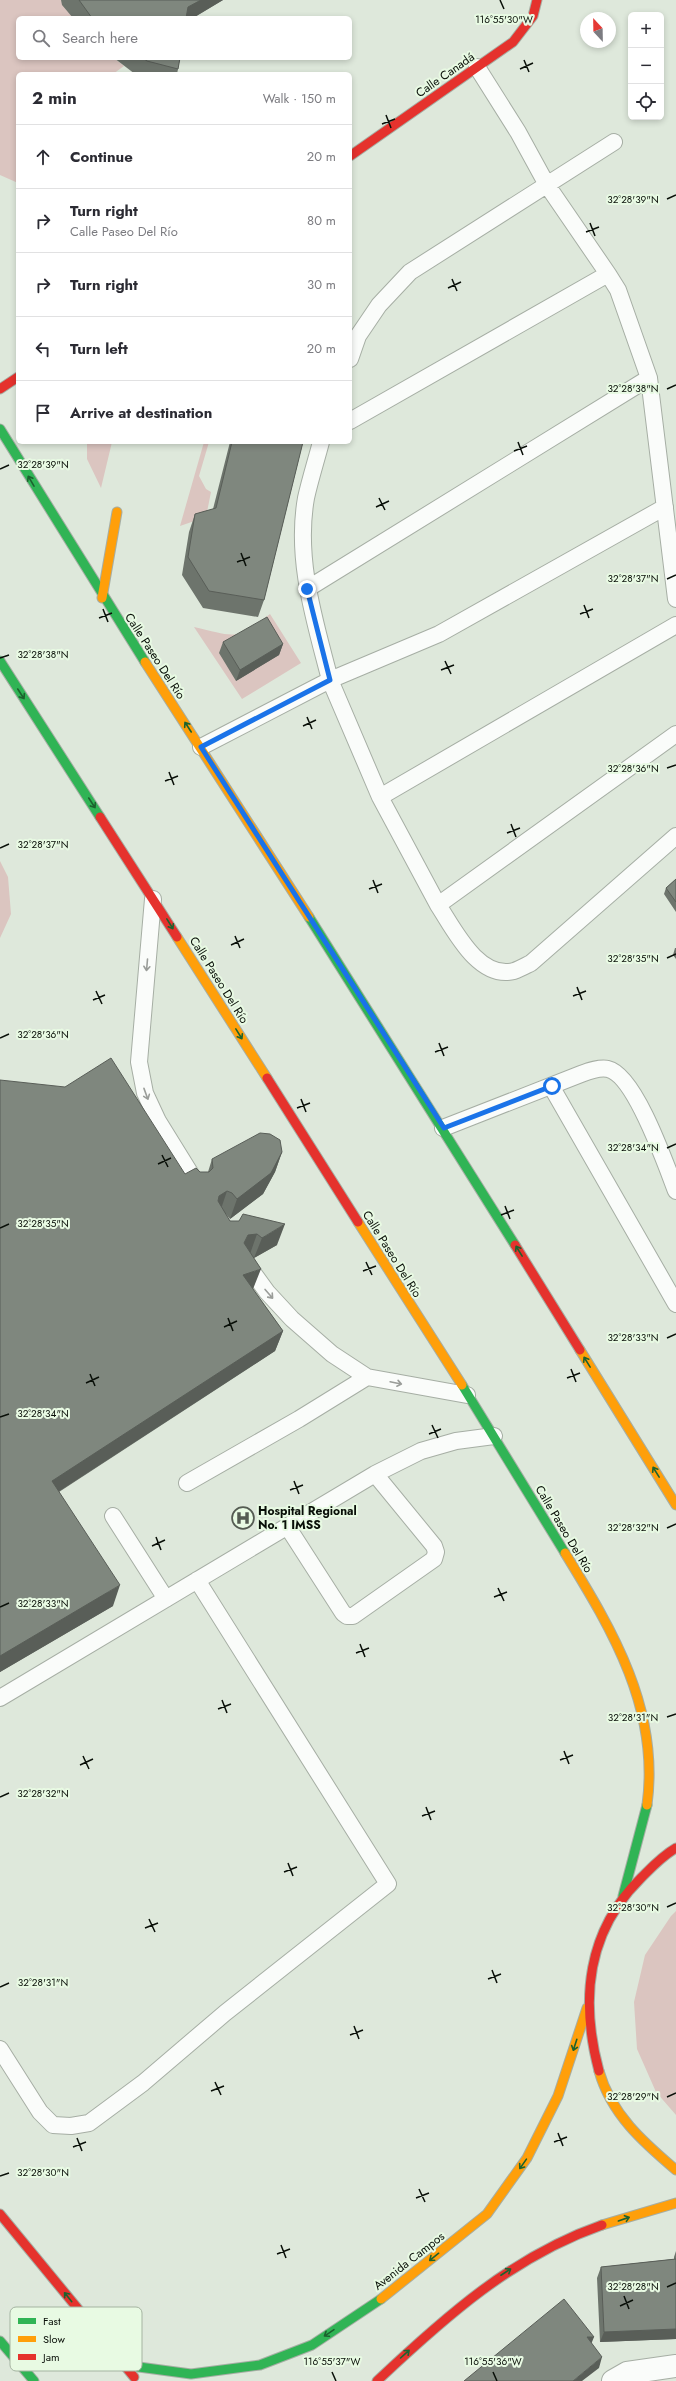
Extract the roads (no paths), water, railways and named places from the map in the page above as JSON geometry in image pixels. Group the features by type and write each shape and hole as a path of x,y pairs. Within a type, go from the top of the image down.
{"main road":[{"name":"Calle Canadá","path":"352,155 512,42 533,16 537,0"},
{"path":"0,389 16,378"},
{"name":"Calle Paseo Del Río","path":"0,429 102,598 201,747 444,1128 676,1506"},
{"path":"102,598 117,512"},
{"name":"Calle Paseo Del Río","path":"0,661 153,898 494,1436 578,1574 625,1660 640,1704 650,1752 647,1804 623,1896"},
{"path":"676,1848 665,1854 623,1896 596,1949 587,2008 593,2056 611,2100 639,2139 676,2170"},
{"name":"Avenida Campos","path":"142,2367 191,2374 260,2365 312,2345 391,2292 487,2214 527,2158 558,2096 587,2008"},
{"path":"377,2381 445,2319 506,2272 563,2240 676,2203"},
{"path":"0,2214 76,2307"},
{"path":"0,2341 10,2353"},
{"path":"26,2371 34,2381"},
{"path":"129,2371 137,2381"}],"street":[{"path":"613,2381 627,2373 676,2366"},
{"path":"672,2381 676,2375"}],"lane":[{"path":"477,67 518,132 547,184 618,290 649,378 676,600"},
{"path":"352,353 358,336 379,305 410,272 614,142"},
{"path":"352,420 608,274"},
{"path":"307,589 649,378"},
{"path":"320,444 306,499 303,546 307,589 330,680 380,797 438,905 476,960 495,971 513,971 531,963 676,836"},
{"path":"201,747 330,680 440,634 665,508"},
{"path":"380,797 676,625"},
{"path":"438,905 676,734"},
{"path":"153,898 139,1062 145,1093 158,1121 197,1184"},
{"path":"444,1128 596,1070 609,1069 622,1078 639,1102 676,1190"},
{"path":"552,1086 676,1304"},
{"path":"246,1263 267,1292 292,1319 332,1354 367,1377 467,1395"},
{"path":"187,1483 299,1419 367,1377"},
{"path":"0,1698 375,1474 421,1451 456,1441 494,1436"},
{"path":"287,1526 343,1613 347,1616 353,1616 434,1559 436,1552 434,1546 375,1474"},
{"path":"113,1516 166,1598"},
{"path":"0,2049 40,2112 53,2125 71,2126 89,2123 143,2082 231,2008 388,1884 197,1580"}],"place":[{"name":"Hospital Regional No. 1 IMSS","path":"243,1518"}]}
